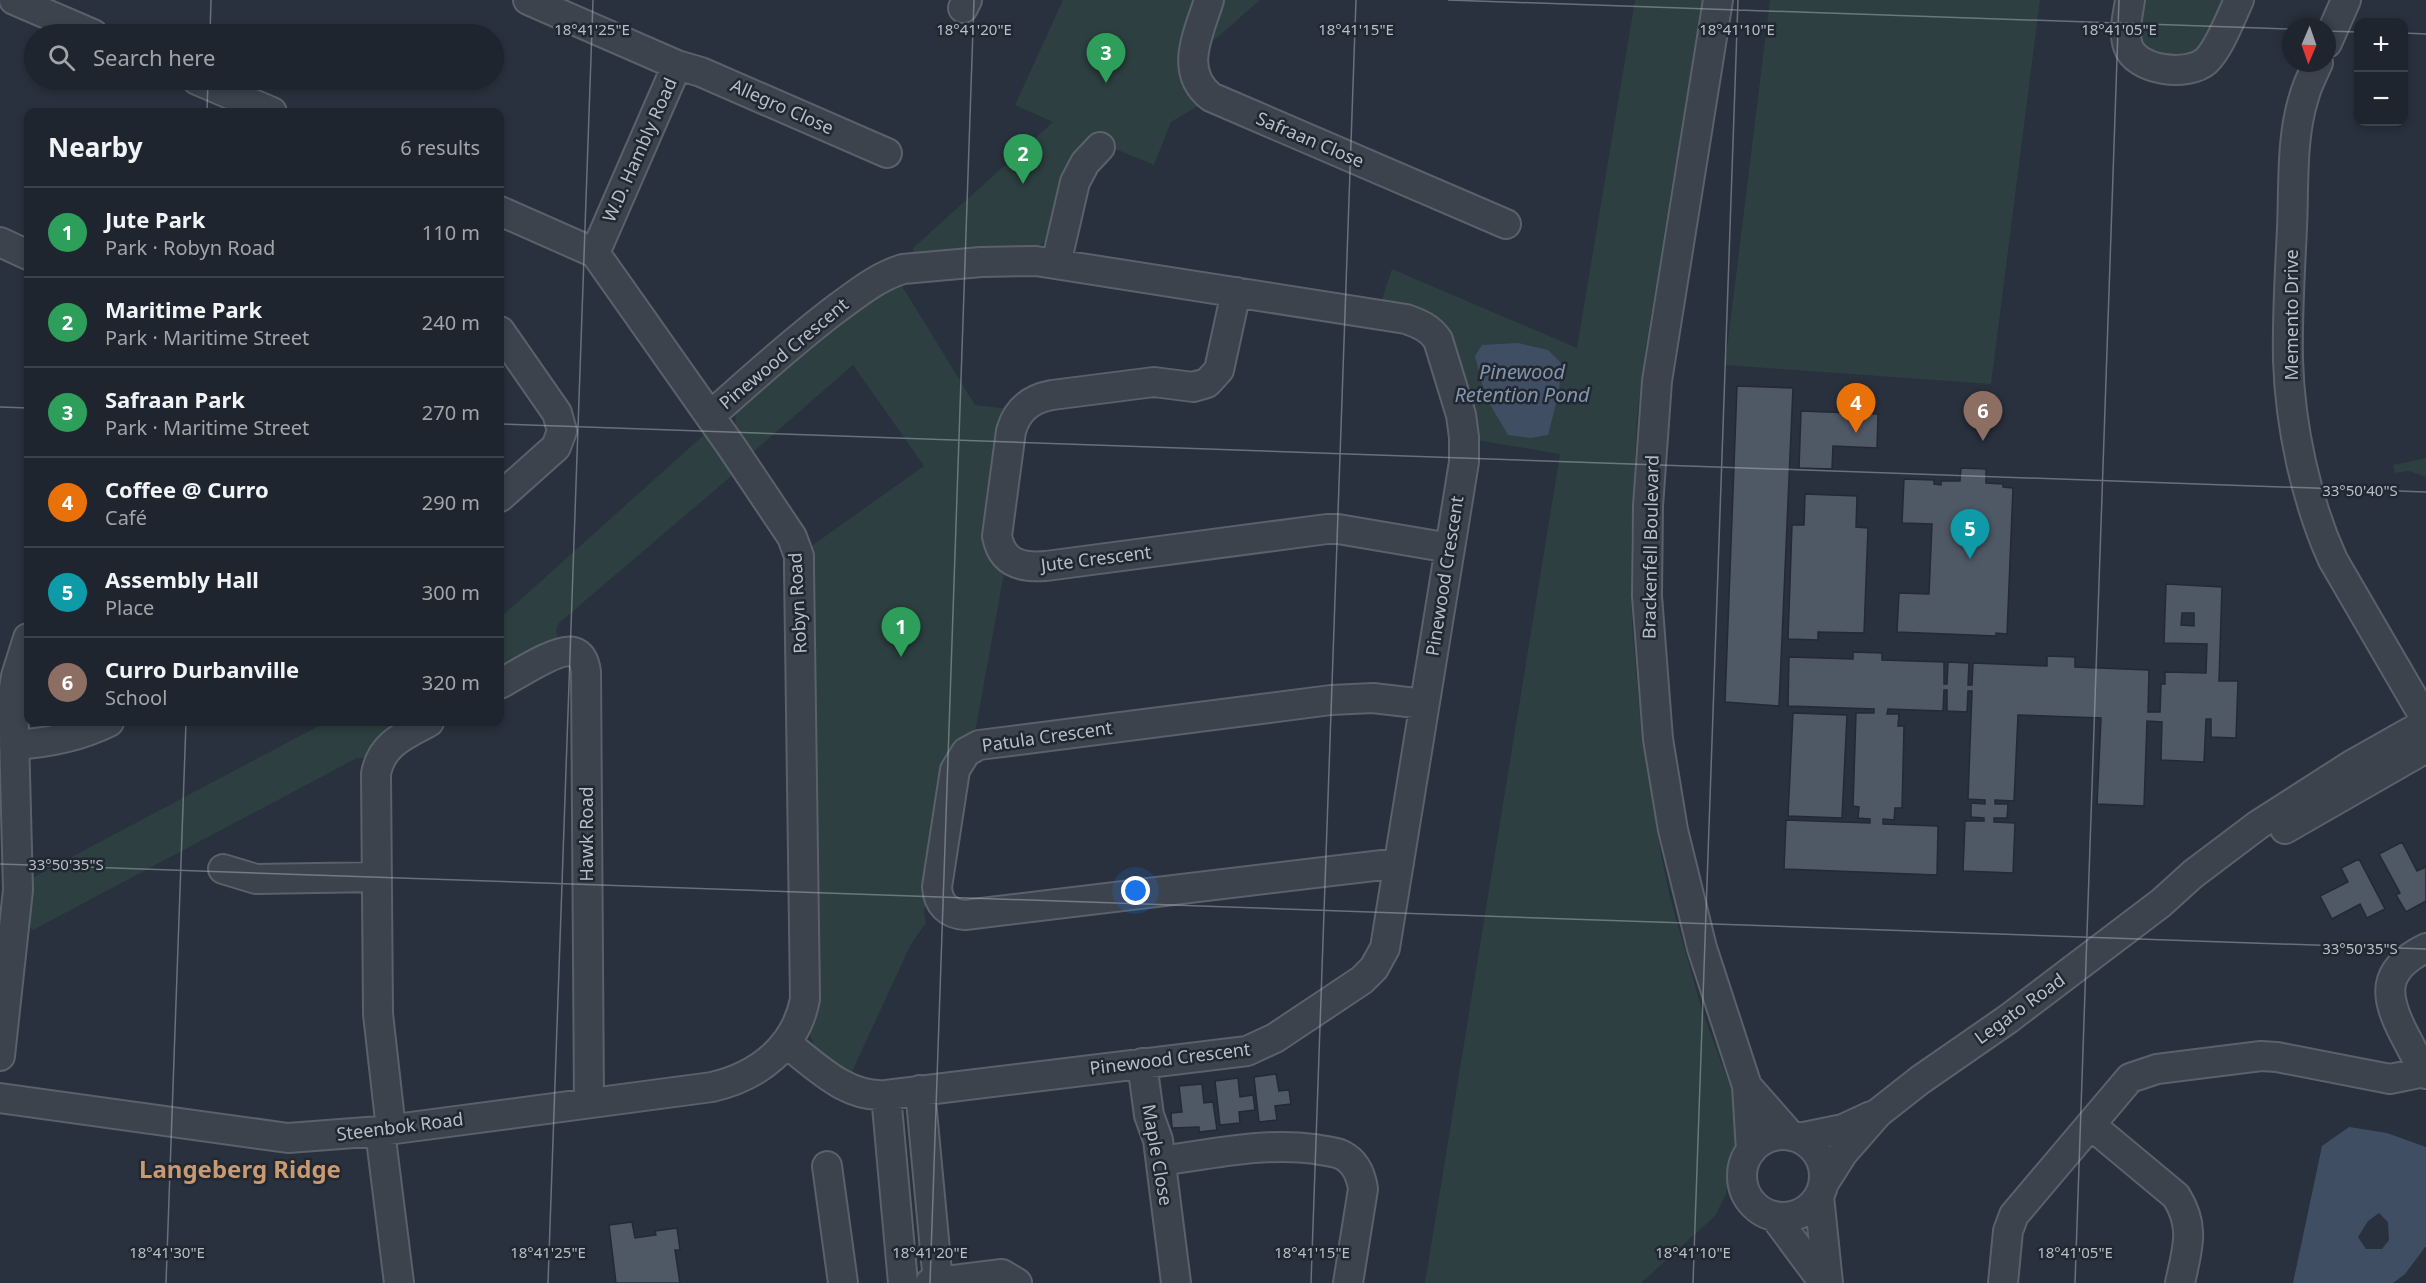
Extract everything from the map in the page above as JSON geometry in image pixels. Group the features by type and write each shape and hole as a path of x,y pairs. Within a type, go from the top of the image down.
{"street":[{"path":"14,0 70,24"},
{"name":"W.D. Hambly Road","path":"528,0 677,65 595,253"},
{"name":"Safraan Close","path":"1209,0 1194,48 1192,65 1196,80 1211,97 1506,224"},
{"name":"Brackenfell Boulevard","path":"1718,0 1657,381 1648,506 1647,596 1658,739 1673,830 1702,948 1747,1086 1751,1150"},
{"path":"2130,0 2126,34 2131,54 2143,64 2178,69 2196,68 2208,60 2239,0"},
{"path":"2336,23 2346,0"},
{"name":"Allegro Close","path":"677,65 701,72 887,153"},
{"name":"Memento Drive","path":"2314,72 2304,95 2297,136 2288,322 2288,362 2294,415 2308,489 2323,537 2333,560 2426,722"},
{"path":"213,90 236,105 252,108"},
{"path":"1056,264 1075,182 1085,163 1100,147"},
{"path":"504,219 595,253"},
{"path":"0,242 24,253"},
{"name":"Robyn Road","path":"595,253 792,537 799,556 805,999 797,1026 786,1043"},
{"name":"Pinewood Crescent","path":"710,416 796,339 868,285 888,273 903,269 1023,260 1406,320 1433,332 1442,349 1461,415 1464,437 1464,462 1385,948 1374,968 1362,980 1257,1048 886,1095 864,1095 846,1088 786,1043"},
{"name":"Jute Crescent","path":"1236,292 1219,370 1208,383 1193,387 1172,382 1154,382 1052,395 1036,399 1023,408 1011,431 997,536 1006,558 1025,567 1046,566 1327,529 1450,548"},
{"path":"504,337 557,413 562,425 561,437 556,447 504,493"},
{"name":"Hawk Road","path":"504,682 556,654 567,651 581,656 586,672 589,1103"},
{"path":"0,1056 9,892 14,686 24,652"},
{"name":"Patula Crescent","path":"1399,863 966,915 952,913 946,909 941,903 937,887 955,770 966,752 979,745 1330,700 1373,698 1424,704"},
{"path":"2289,826 2309,803 2407,745 2426,722"},
{"name":"Legato Road","path":"1795,1137 1843,1129 1878,1113 2161,903 2193,874 2289,804 2426,722"},
{"path":"14,745 68,737 98,726"},
{"path":"399,1283 378,1014 376,774 378,763 388,746 421,726"},
{"name":"Legato Road","path":"2161,903 2197,886 2289,826 2426,748"},
{"path":"223,869 256,879 377,877"},
{"path":"2003,1283 2008,1231 2014,1215 2092,1126 2130,1078 2157,1069 2261,1056 2277,1057 2390,1079 2425,1073 2394,1015 2389,992 2391,980 2398,967 2411,955 2426,948"},
{"name":"Steenbok Road","path":"0,1098 277,1138 386,1130 729,1083 756,1071 786,1043"},
{"name":"Maple Close","path":"1142,1063 1149,1115 1158,1140 1176,1283"},
{"name":"Brackenfell Boulevard","path":"1747,1086 1795,1137"},
{"path":"920,1090 934,1282 1002,1274 1017,1283"},
{"path":"886,1095 903,1283"},
{"name":"Legato Road","path":"1821,1190 1843,1154 1878,1113"},
{"path":"2092,1126 2176,1196 2183,1206 2188,1220 2189,1234 2180,1283"},
{"path":"1821,1190 1810,1207 1799,1214 1785,1218 1775,1217 1759,1210 1743,1189 1744,1162 1751,1150 1761,1142 1773,1137 1795,1137 1811,1146 1819,1157 1824,1170 1821,1190 1826,1283"},
{"path":"1161,1161 1292,1146 1341,1155 1356,1167 1362,1178 1363,1189 1348,1283"},
{"path":"827,1166 843,1283"},
{"path":"1775,1217 1826,1283"}],"shaded area":[{"path":"1063,0 1200,0 1201,100 1198,106 1171,122 1154,165 1094,140 1049,240 1035,248 913,256 913,248 1053,122 1015,105"},
{"path":"1218,0 1260,0 1203,50"},
{"path":"1635,0 1702,0 1645,352 1637,418 1631,541 1632,625 1640,717 1660,849 1670,897 1702,1010 1738,1108 1738,1137 1730,1163 1726,1194 1715,1216 1641,1283 1425,1283 1560,454 1476,440 1452,345 1380,305 1392,269 1577,348"},
{"path":"1770,0 2040,0 1991,384 1725,365"},
{"path":"2140,0 2227,0 2202,49 2186,58 2144,53 2137,30"},
{"path":"899,281 975,405 1009,409 1005,568 975,733 947,763 924,913 926,923 911,944 850,1076 816,1050 810,1036 810,547 924,466 853,365 752,453 738,431 735,420 738,406 807,343"},
{"path":"707,432 736,472 559,623 556,630 558,638 504,668 504,614"},
{"path":"2426,458 2426,477 2409,471 2395,473 2393,465"},
{"path":"318,726 403,726 370,758 357,758 33,930 26,924 30,879"}],"water":[{"name":"Pinewood Retention Pond","path":"1518,343 1548,350 1561,363 1559,392 1548,435 1531,438 1508,435 1485,396 1475,356 1482,345"},
{"path":"2349,1127 2387,1133 2426,1147 2426,1246 2405,1274 2393,1283 2293,1283 2322,1146","holes":["2379,1213 2388,1222 2389,1240 2382,1249 2366,1249 2358,1237 2368,1221"]}],"building":[{"path":"1737,386 1793,388 1779,706 1725,702"},
{"path":"1801,411 1878,414 1877,448 1833,446 1832,469 1799,468"},
{"path":"1961,468 1986,469 1986,483 2003,484 2003,487 2013,488 2007,634 1996,633 1996,636 1897,632 1899,593 1929,594 1932,524 1902,523 1904,479 1934,480 1934,484 1941,485 1941,481 1960,481"},
{"path":"1805,494 1857,496 1856,527 1868,528 1864,633 1818,632 1818,640 1788,639 1792,525 1804,525"},
{"path":"2166,584 2222,587 2219,681 2238,681 2236,738 2211,737 2211,719 2206,719 2204,762 2161,760 2162,722 2147,721 2144,806 2097,804 2101,718 2018,715 2014,801 1995,800 1995,804 2008,804 2007,818 1994,818 1994,822 2015,823 2013,873 1963,871 1965,821 1984,821 1984,818 1971,817 1971,803 1985,804 1985,800 1968,799 1972,691 1968,691 1967,712 1947,711 1947,690 1944,690 1943,711 1888,709 1887,714 1899,714 1898,726 1904,726 1902,808 1895,808 1894,820 1883,819 1883,824 1938,826 1937,875 1784,869 1786,820 1870,823 1870,819 1858,818 1859,807 1853,806 1856,713 1874,713 1874,709 1788,706 1789,657 1853,659 1853,652 1882,653 1882,660 1944,662 1944,684 1947,684 1948,662 1969,663 1968,685 1972,685 1973,663 2047,666 2047,656 2075,657 2075,667 2149,670 2148,712 2160,712 2161,684 2165,684 2165,672 2206,673 2207,644 2164,643","holes":["2182,613 2194,613 2194,626 2181,625"]},
{"path":"1793,713 1847,715 1842,818 1788,816"},
{"path":"2402,842 2417,871 2426,867 2426,901 2406,912 2396,895 2400,893 2379,854"},
{"path":"2359,859 2385,909 2367,918 2360,904 2332,919 2320,896 2348,882 2341,868"},
{"path":"1276,1074 1279,1091 1289,1090 1291,1104 1275,1106 1277,1120 1259,1122 1254,1077"},
{"path":"1238,1078 1240,1097 1253,1095 1255,1110 1239,1112 1240,1123 1220,1125 1215,1081"},
{"path":"1202,1084 1204,1103 1213,1102 1217,1130 1199,1132 1199,1127 1172,1128 1171,1113 1182,1112 1179,1086"},
{"path":"632,1222 635,1238 656,1235 655,1231 677,1228 680,1250 675,1250 680,1283 616,1283 609,1225"}],"place":[{"name":"Safraan Park","path":"1106,83"},
{"name":"Maritime Park","path":"1023,184"},
{"name":"Coffee @ Curro","path":"1856,433"},
{"name":"Curro Durbanville","path":"1983,441"},
{"name":"Assembly Hall","path":"1970,559"},
{"name":"Jute Park","path":"901,657"}],"district":[{"name":"Langeberg Ridge","path":"240,1170"}]}
